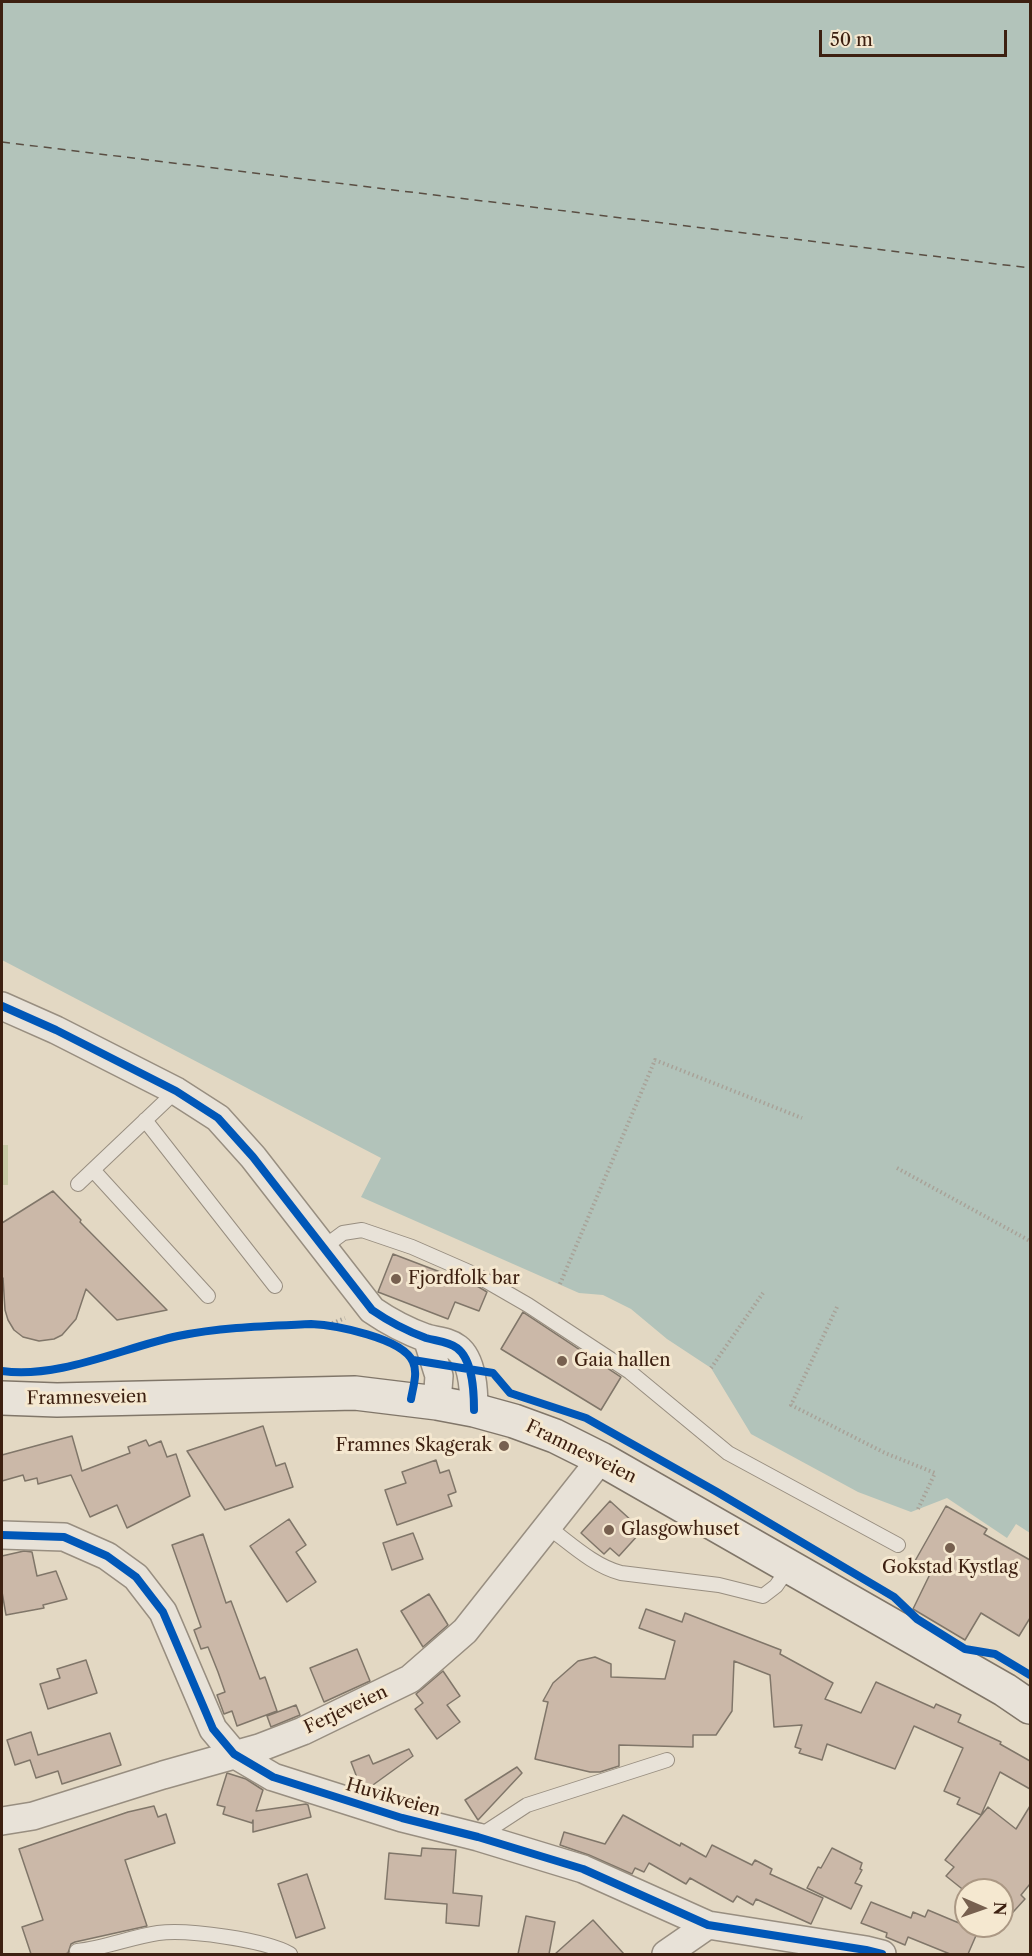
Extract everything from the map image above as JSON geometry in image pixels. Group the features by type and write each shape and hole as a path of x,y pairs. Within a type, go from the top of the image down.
{"main road":[{"name":"Framnesveien","path":"2,1398 57,1400 356,1394 437,1402 514,1421 555,1436 601,1459 995,1684 1030,1707"}],"street":[{"path":"2,1006 56,1030 176,1091 218,1118 254,1157 372,1310 427,1338 444,1342 458,1349 465,1360 471,1379 474,1410"},
{"path":"427,1338 439,1376 437,1402"},
{"name":"Ferjeveien","path":"2,1821 33,1816 259,1748 303,1731 410,1679 465,1631 601,1459"},
{"name":"Huvikveien","path":"2,1535 64,1536 107,1556 136,1577 163,1612 213,1729 234,1754 273,1777 402,1818 478,1837 583,1869 708,1925 882,1954"},
{"path":"666,1954 708,1925"}],"lane":[{"path":"78,1184 176,1091"},
{"path":"145,1120 275,1286"},
{"path":"93,1170 208,1296"},
{"path":"324,1247 343,1233 362,1230 412,1247 476,1275 528,1305 630,1372 728,1453 898,1545"},
{"path":"548,1527 610,1570 719,1585 763,1596 776,1586 790,1566"},
{"path":"478,1837 527,1805 667,1760"},
{"path":"77,1951 100,1949 169,1932 249,1940 290,1954"}],"path":[{"path":"561,1284 655,1060 802,1118"},
{"path":"897,1168 1030,1241"},
{"path":"711,1368 763,1293"},
{"path":"837,1307 792,1405 885,1453 935,1473 918,1509"},
{"path":"320,1324 339,1328"}],"green space":[{"path":"2,1145 8,1145 8,1185 2,1185"}],"shaded area":[{"path":"2,2 1030,2 1030,1533 1016,1524 1007,1538 947,1498 911,1512 858,1492 751,1434 711,1368 667,1339 631,1309 603,1295 579,1293 361,1197 381,1158 2,960"}],"building":[{"path":"53,1191 81,1220 80,1222 167,1310 117,1320 86,1289 76,1319 62,1335 54,1339 39,1341 23,1337 14,1330 5,1310 2,1279 2,1223"},
{"path":"393,1254 477,1286 487,1292 479,1311 455,1302 448,1319 378,1292"},
{"name":"Gaia hallen","path":"523,1312 621,1377 601,1410 501,1349"},
{"path":"263,1426 276,1466 285,1463 293,1487 225,1510 187,1451"},
{"path":"72,1436 82,1471 130,1453 128,1447 146,1440 149,1446 161,1441 167,1457 176,1454 190,1496 127,1528 117,1505 90,1517 71,1475 38,1484 37,1478 25,1481 23,1475 2,1481 2,1455"},
{"path":"436,1460 440,1473 449,1470 456,1492 448,1495 452,1506 397,1525 385,1490 406,1483 402,1472"},
{"name":"Glasgowhuset","path":"610,1501 633,1522 629,1526 639,1534 619,1556 610,1548 604,1554 581,1533"},
{"path":"946,1506 987,1529 984,1534 1030,1560 1030,1618 1019,1636 981,1613 965,1640 913,1609 932,1570 915,1561"},
{"path":"289,1519 306,1545 296,1552 316,1582 287,1602 250,1546"},
{"path":"413,1533 423,1559 392,1570 383,1543"},
{"path":"203,1534 226,1603 231,1601 260,1679 265,1677 277,1711 237,1726 232,1711 224,1714 217,1695 225,1692 208,1647 201,1649 194,1630 201,1627 172,1545"},
{"path":"24,1551 32,1552 37,1576 56,1571 67,1599 43,1605 44,1608 6,1615 2,1592 2,1556"},
{"path":"429,1594 448,1625 423,1647 401,1611"},
{"path":"646,1609 682,1622 685,1613 781,1650 780,1654 833,1683 825,1699 861,1713 876,1682 934,1708 936,1704 961,1715 958,1722 1001,1742 1000,1744 1030,1761 1030,1789 1000,1772 981,1815 957,1804 960,1798 944,1791 963,1748 914,1726 895,1769 827,1744 822,1760 799,1753 801,1749 795,1747 802,1725 774,1727 770,1675 734,1661 732,1711 716,1735 693,1735 693,1747 619,1745 619,1766 600,1772 590,1772 535,1759 548,1702 543,1701 553,1683 578,1661 595,1657 611,1664 611,1677 665,1679 675,1641 639,1628"},
{"path":"357,1649 370,1681 324,1702 310,1668"},
{"path":"86,1660 97,1693 48,1709 40,1684 60,1678 57,1669"},
{"path":"443,1671 460,1696 447,1705 460,1722 437,1739 415,1709 423,1703 416,1694"},
{"path":"296,1705 300,1715 271,1727 267,1716"},
{"path":"31,1732 38,1755 110,1733 121,1765 62,1784 58,1771 36,1778 30,1760 15,1765 7,1740"},
{"path":"409,1749 413,1756 366,1790 361,1788 351,1762 369,1755 373,1764"},
{"path":"517,1767 522,1773 478,1820 465,1800"},
{"path":"227,1773 246,1779 263,1790 256,1811 306,1804 311,1817 253,1832 253,1820 252,1823 223,1814 225,1807 217,1805"},
{"path":"154,1806 158,1817 166,1814 175,1843 125,1860 147,1926 75,1942 65,1954 31,1954 22,1927 43,1920 19,1849 128,1812"},
{"path":"1030,1806 1030,1884 1021,1895 1025,1899 1014,1911 1014,1878 954,1878 954,1882 946,1876 954,1867 945,1860 988,1807 1016,1829"},
{"path":"623,1815 680,1846 681,1843 706,1857 712,1845 752,1865 755,1860 772,1869 770,1874 823,1898 811,1924 756,1899 753,1905 737,1896 733,1902 690,1878 686,1884 649,1863 644,1872 635,1868 632,1874 560,1845 564,1832 605,1844"},
{"path":"422,1848 456,1850 453,1893 482,1896 479,1926 446,1923 447,1904 385,1899 389,1853 421,1856"},
{"path":"832,1848 862,1863 860,1869 862,1870 855,1883 862,1886 851,1909 807,1888 818,1867 821,1868"},
{"path":"307,1874 325,1928 296,1938 278,1884"},
{"path":"871,1902 911,1918 913,1912 925,1917 928,1910 954,1921 954,1938 975,1938 968,1954 950,1954 908,1937 905,1945 886,1937 887,1933 861,1923"},
{"path":"526,1916 555,1922 549,1954 518,1954"},
{"path":"593,1920 624,1954 555,1954"}],"ferry route":[{"path":"2,142 1030,268"}],"cycle path":[{"path":"2,1006 56,1030 176,1091 218,1118 253,1157 372,1310 391,1322 426,1338 453,1346 462,1353 472,1377 474,1410"},
{"path":"2,1371 46,1371 68,1367 157,1341 194,1333 244,1327 311,1324 367,1334 396,1346 407,1354 413,1362 415,1371 411,1399"},
{"path":"413,1360 493,1373 510,1393 586,1418 717,1492 894,1597 917,1619 965,1649 995,1654 1030,1675"},
{"path":"2,1535 64,1537 107,1556 136,1577 163,1612 213,1729 234,1754 273,1777 402,1818 478,1837 583,1869 708,1925 882,1954"}],"place":[{"name":"Fjordfolk bar","path":"396,1279"},
{"name":"Gaia hallen","path":"562,1361"},
{"name":"Framnes Skagerak","path":"504,1446"},
{"name":"Glasgowhuset","path":"609,1530"},
{"name":"Gokstad Kystlag","path":"950,1548"}]}
